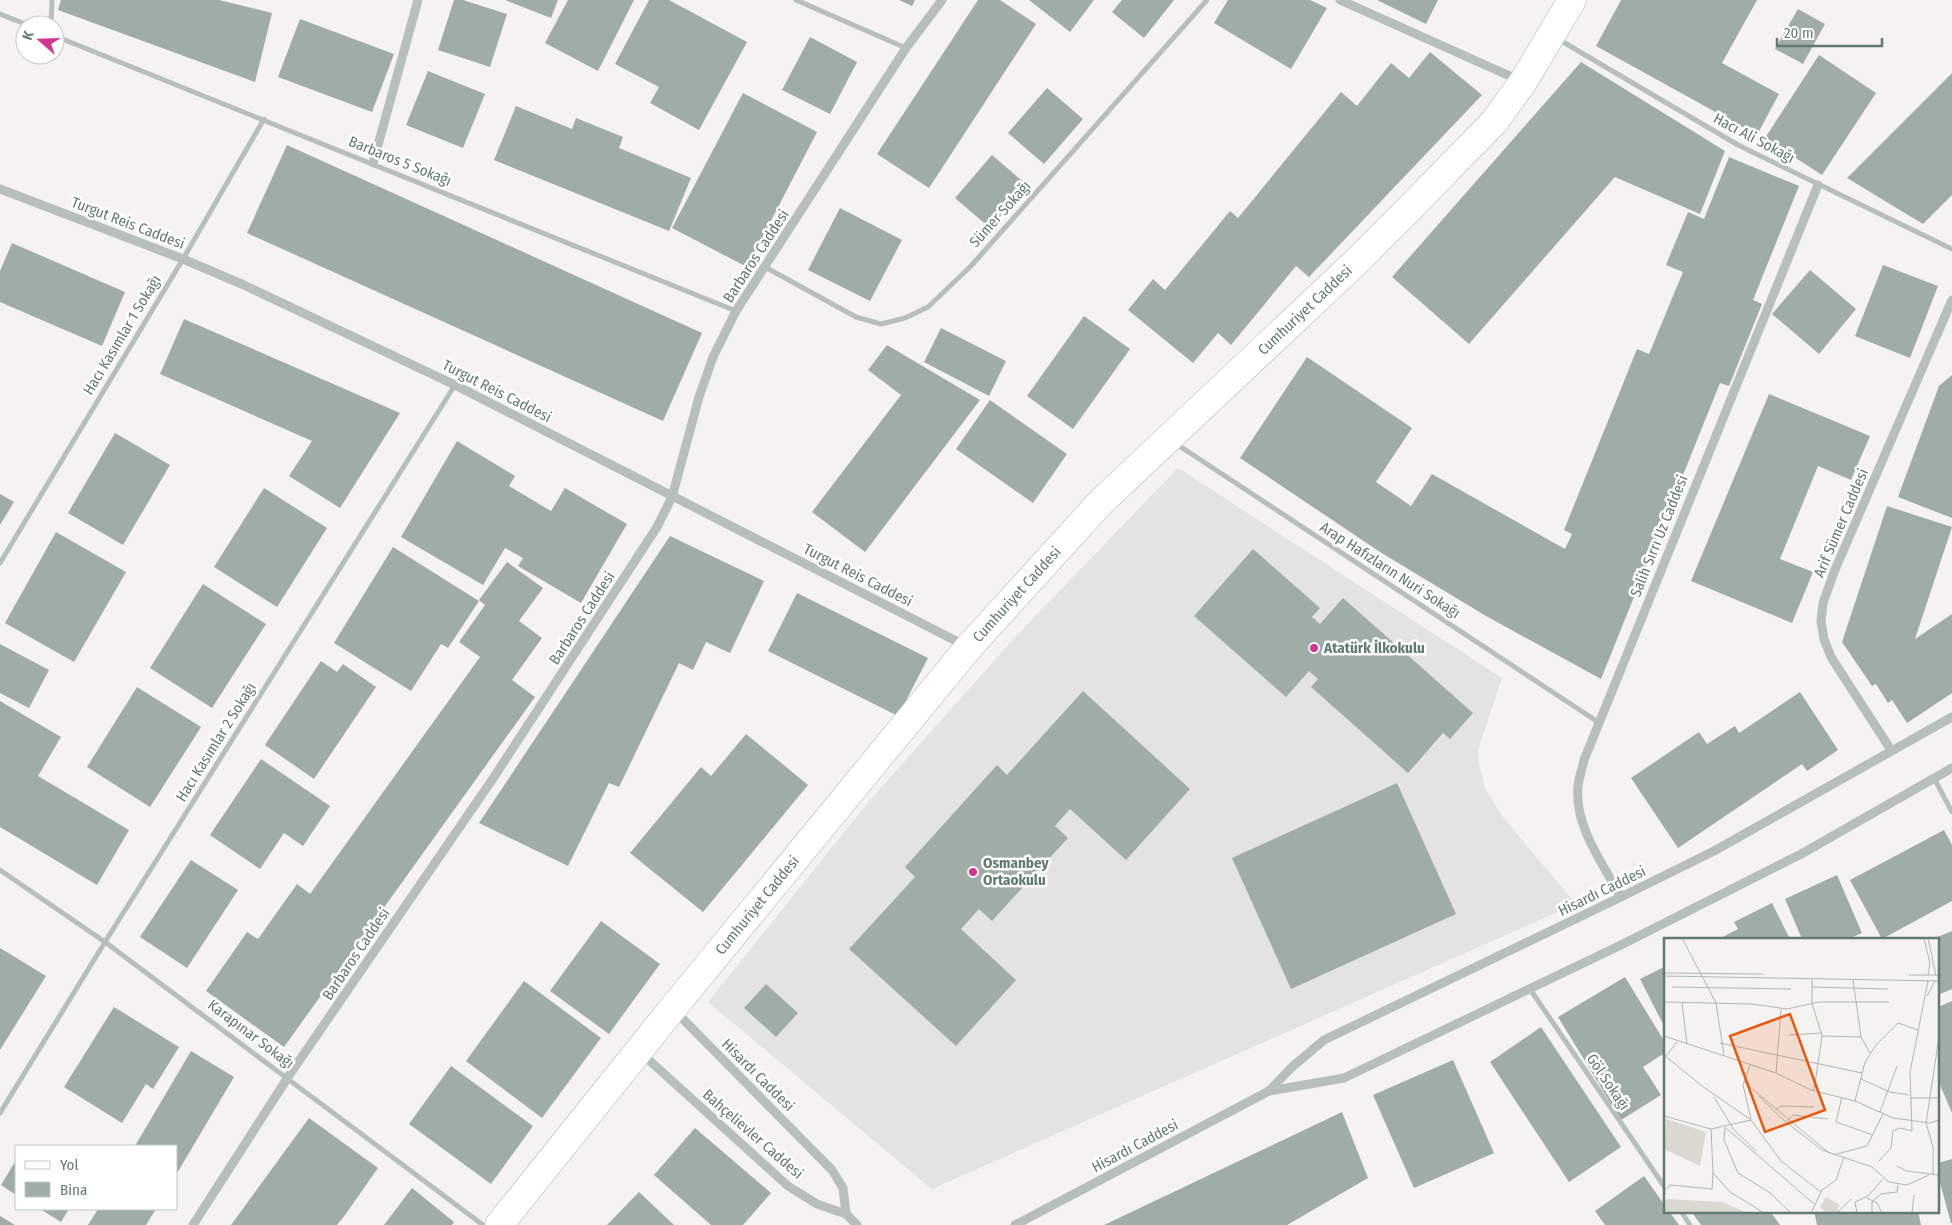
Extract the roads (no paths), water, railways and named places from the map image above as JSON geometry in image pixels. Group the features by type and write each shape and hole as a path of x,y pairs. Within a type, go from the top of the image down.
{"main road":[{"name":"Cumhuriyet Caddesi","path":"499,1225 672,1008 969,647 1099,504 1408,210 1495,121 1523,82 1572,0"}],"street":[{"path":"51,15 52,0"},
{"path":"373,163 418,0"},
{"path":"796,0 906,48"},
{"name":"Barbaros Caddesi","path":"193,1225 288,1077 494,777 657,527 672,497 699,397 713,357 736,311 906,48 942,0"},
{"name":"Sümer Sokağı","path":"765,267 856,317 881,324 905,318 928,306 971,266 1207,0"},
{"path":"1340,0 1523,82"},
{"path":"0,14 15,20"},
{"name":"Hacı Ali Sokağı","path":"1551,35 1738,145 1952,249"},
{"name":"Barbaros 5 Sokağı","path":"65,40 736,311"},
{"name":"Hacı Kasımlar 1 Sokağı","path":"0,563 183,259 264,119"},
{"name":"Salih Sırrı Uz Caddesi","path":"1621,897 1584,830 1579,808 1578,788 1584,760 1818,185"},
{"name":"Turgut Reis Caddesi","path":"0,189 183,259 244,285 455,385 969,647"},
{"name":"Arif Sümer Caddesi","path":"1891,750 1831,657 1824,639 1822,621 1823,602 1834,572 1952,300"},
{"name":"Hacı Kasımlar 2 Sokağı","path":"0,1113 105,942 455,385"},
{"name":"Arap Hafızların Nuri Sokağı","path":"1169,439 1598,722"},
{"name":"Hisardı Caddesi","path":"1269,1091 1292,1067 1324,1040 1714,851 1952,717"},
{"name":"Hisardı Caddesi","path":"1015,1225 1269,1091 1344,1078 1530,990 1802,853 1952,768"},
{"path":"1934,778 1952,812"},
{"name":"Karapınar Sokağı","path":"0,870 105,942 288,1077 483,1225"},
{"name":"Göl Sokağı","path":"1530,990 1664,1187"},
{"name":"Hisardı Caddesi","path":"672,1008 832,1170 843,1188 846,1214"},
{"name":"Bahçelievler Caddesi","path":"639,1050 788,1186 817,1204 846,1214 857,1225"},
{"path":"1682,1212 1690,1225"}],"place":[{"name":"Atatürk İlkokulu","path":"1314,648"},
{"name":"Osmanbey Ortaokulu","path":"973,872"}]}
